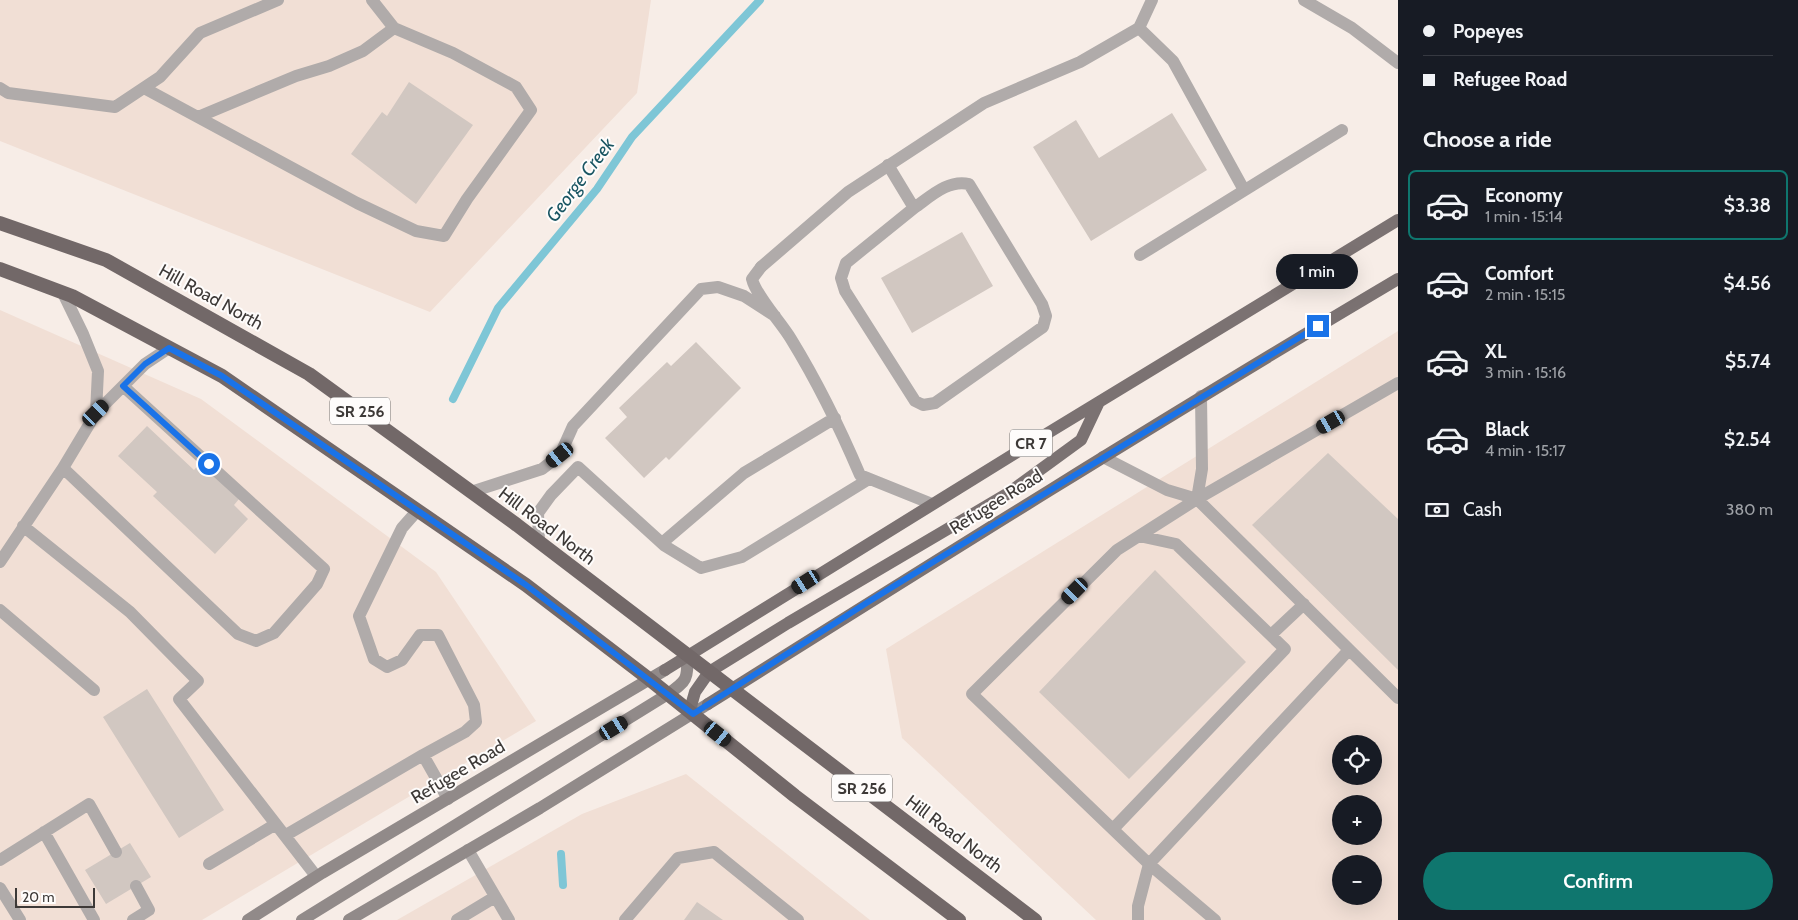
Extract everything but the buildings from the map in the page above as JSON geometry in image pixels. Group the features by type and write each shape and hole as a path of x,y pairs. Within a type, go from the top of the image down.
{"highway":[{"name":"Hill Road North","path":"0,223 106,260 309,374 539,542 1035,920"},
{"name":"SR 256","path":"0,269 63,293 222,376 526,585 649,679 795,796 959,920"}],"main road":[{"name":"Refugee Road","path":"248,920 316,876 666,670 932,504 1398,220"},
{"name":"Refugee Road","path":"350,920 693,714 1103,457 1398,279"},
{"name":"Refugee Road","path":"693,714 691,706 695,692 709,672 788,623 1007,494 1081,440 1098,402"},
{"path":"302,920 668,694 685,681 688,672 688,656"}],"street":[{"path":"0,88 8,93 115,107 160,78 200,33 278,0"},
{"path":"144,88 365,207 416,232 444,236 531,110 516,87 453,53 394,28 372,0"},
{"path":"932,504 860,475 835,418 805,362 775,316 754,289 752,279 762,267 848,192 984,103 1080,62 1139,28 1152,0"},
{"path":"1304,0 1352,28 1398,63"},
{"path":"198,117 296,76 329,66 363,51 394,28"},
{"path":"1139,28 1173,62 1244,190"},
{"path":"1140,255 1342,130"},
{"path":"888,166 914,208"},
{"path":"961,182 969,184 1042,304 1046,316 1043,327 935,403 923,405 915,401 845,291 842,278 846,263 914,208 947,185 961,182"},
{"path":"471,492 542,469 560,455 573,426 701,289 718,287 744,296 775,316"},
{"path":"63,293 98,371 96,413"},
{"path":"0,562 63,468 96,413 145,364 169,348"},
{"path":"1215,920 1148,864 972,694 1116,550 1197,499 1398,383"},
{"path":"63,468 238,634 256,641 274,633 317,584 324,569 123,386"},
{"path":"1197,499 1202,469 1202,396"},
{"path":"662,543 744,472 835,418"},
{"path":"1103,457 1168,490 1197,499 1398,698"},
{"path":"539,542 538,513 551,495 578,467 662,543 701,568 742,557 869,479"},
{"path":"286,836 423,754 466,732 476,722 474,705 438,635 420,635 402,660 387,667 374,660 359,616 402,528 417,511"},
{"path":"23,526 130,612 198,681 179,699 316,876"},
{"path":"1113,829 1285,649 1176,544 1139,536"},
{"path":"1271,635 1304,604"},
{"path":"0,610 94,690"},
{"path":"1138,920 1138,906 1148,864 1349,650"},
{"path":"423,754 448,799"},
{"path":"0,860 89,804 116,852"},
{"path":"209,864 276,824"},
{"path":"44,832 94,920"},
{"path":"468,850 509,920"},
{"path":"626,920 678,858 714,852 798,920"},
{"path":"133,920 149,910 136,886"},
{"path":"0,888 20,920"},
{"path":"457,920 495,897"}],"shaded area":[{"path":"0,0 651,0 637,93 430,312 0,141"},
{"path":"0,310 201,399 436,572 536,721 202,920 0,920"},
{"path":"1398,331 1398,920 1096,920 902,738 886,649"},
{"path":"686,774 870,920 397,920 582,814"}],"waterway":[{"name":"George Creek","path":"453,399 498,308 597,189 632,137 760,0"},
{"name":"George Creek","path":"561,854 563,885"}],"route":[{"path":"209,464 123,386 145,364 169,348 222,376 526,585 693,714 868,602 1318,326"}]}
